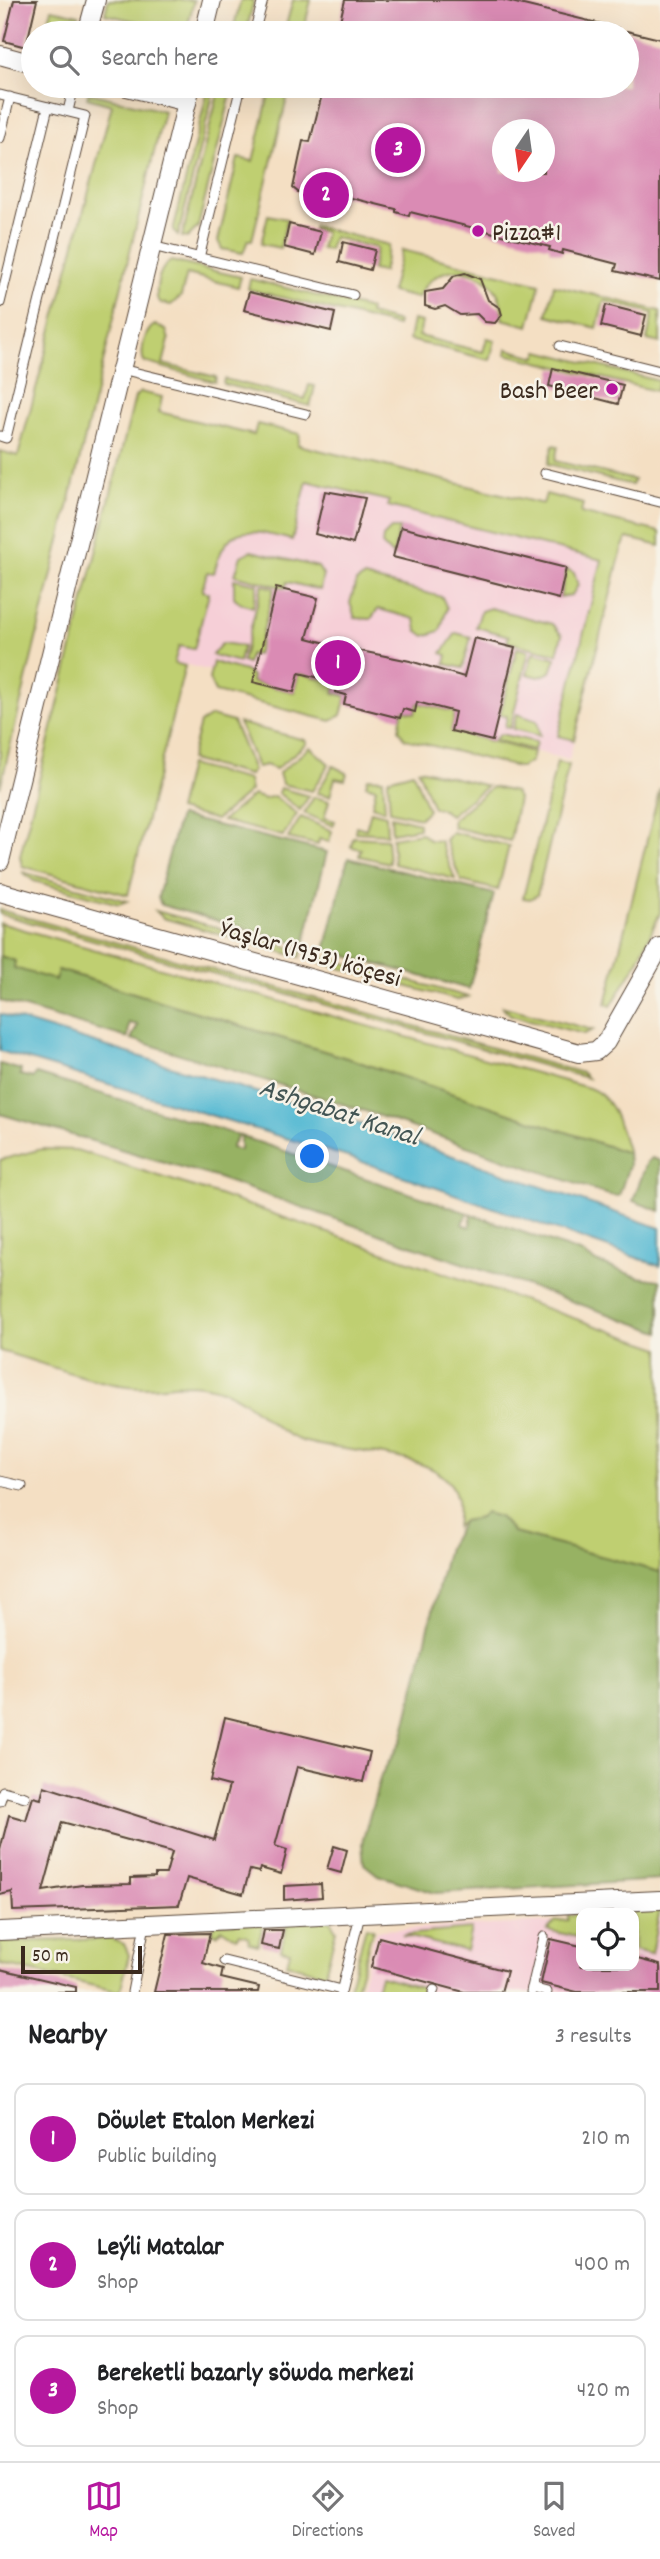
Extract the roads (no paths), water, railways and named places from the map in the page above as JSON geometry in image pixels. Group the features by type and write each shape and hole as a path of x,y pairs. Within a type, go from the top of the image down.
{"street":[{"path":"90,21 96,0"},
{"path":"207,21 212,0"},
{"path":"0,55 21,61"},
{"path":"0,862 188,98"},
{"name":"Ýaşlar (1953) köçesi","path":"0,892 568,1051 588,1054 606,1042 660,947"},
{"path":"0,1931 660,1900"}],"lane":[{"path":"257,21 262,0"},
{"path":"0,138 5,96 85,116 6,438 0,436"},
{"path":"68,111 71,98"},
{"path":"199,258 238,98"},
{"path":"0,303 48,107"},
{"path":"152,246 353,296"},
{"path":"559,346 660,371"},
{"path":"121,369 306,414"},
{"path":"545,473 660,502"},
{"path":"0,1481 22,1486"},
{"path":"0,1801 3,1791 25,1797"},
{"path":"224,1961 341,1991 360,1915"},
{"path":"132,1992 145,1925"},
{"path":"544,1937 531,1990 547,1992"}],"water":[{"path":"0,1014 364,1125 660,1228 660,1266 354,1159 0,1051"}],"place":[{"name":"Bereketli bazarly söwda merkezi","path":"398,150"},
{"name":"Leýli Matalar","path":"326,195"},
{"name":"Pizza#1","path":"478,231"},
{"name":"Bash Beer","path":"612,389"},
{"name":"Döwlet Etalon Merkezi","path":"338,663"}],"water label":[{"name":"Ashgabat Kanal","path":"340,1110"}]}
